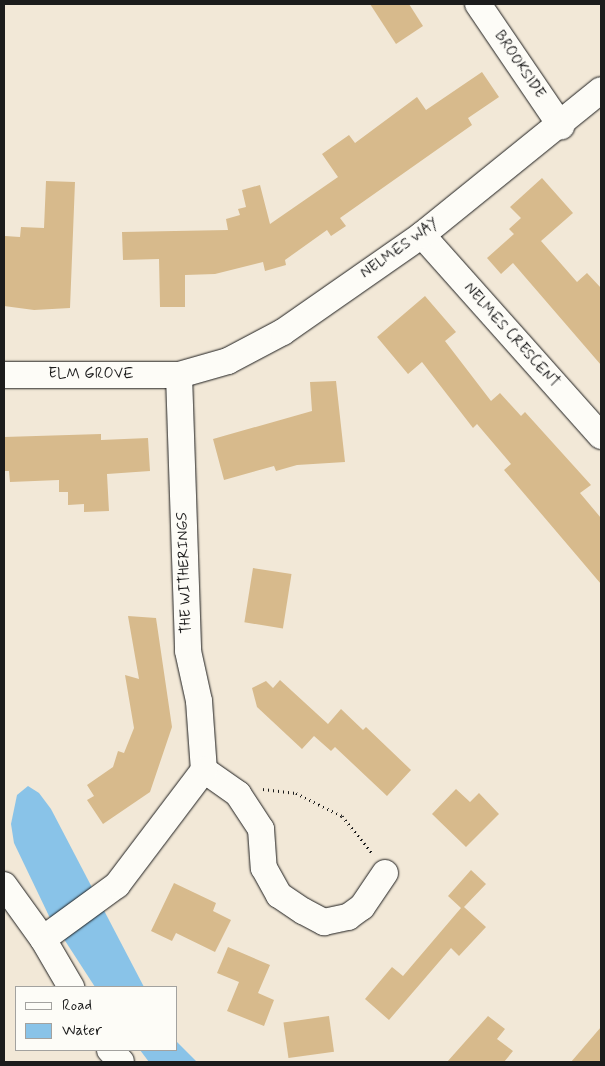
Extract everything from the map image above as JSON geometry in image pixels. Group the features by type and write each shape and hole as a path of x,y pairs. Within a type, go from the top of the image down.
{"street":[{"name":"BROOKSIDE","path":"478,4 561,126"},
{"name":"NELMES WAY","path":"179,375 228,361 283,332 422,235 561,126 601,90"},
{"name":"NELMES CRESCENT","path":"422,235 601,436"},
{"name":"ELM GROVE","path":"4,375 179,375"},
{"name":"THE WITHERINGS","path":"179,375 188,651 200,701 204,770"},
{"path":"50,934 117,885 204,770 238,794 261,829 264,868 279,895 310,915 324,922 348,917 362,907 385,873"},
{"path":"4,885 50,934 71,986"},
{"path":"111,1051 120,1062"}],"path":[{"path":"238,794 264,788 296,793 342,816 362,836 385,873"}],"water":[{"path":"28,786 39,793 51,809 143,986 94,986 49,916 14,843 11,824 17,795"},
{"path":"178,1043 197,1062 149,1062 141,1051 178,1051"}],"building":[{"path":"370,4 409,4 423,26 396,44"},
{"path":"482,72 499,97 468,118 472,125 340,218 346,226 331,236 327,230 285,260 286,265 265,271 263,262 215,274 185,275 185,307 160,307 159,259 123,260 122,232 228,230 226,219 240,215 238,209 246,207 242,190 260,185 270,224 338,177 322,154 349,135 355,143 417,97 426,110"},
{"path":"542,178 573,213 541,241 577,282 587,273 601,288 601,365 513,263 501,274 487,258 514,234 509,229 521,218 510,207"},
{"path":"46,181 75,182 70,308 34,310 4,306 5,236 20,237 21,227 44,228"},
{"path":"425,296 456,332 445,341 491,401 500,393 521,416 525,412 591,485 580,493 601,518 601,584 504,470 511,464 477,424 473,428 422,362 408,374 377,337"},
{"path":"336,381 345,462 297,465 276,471 274,466 224,480 213,439 312,411 310,382"},
{"path":"101,434 101,440 148,438 150,471 107,474 109,511 84,512 84,504 68,505 68,492 59,492 59,480 10,482 9,471 4,471 4,437"},
{"path":"253,568 292,574 283,628 244,622"},
{"path":"128,616 156,618 172,727 150,792 103,824 87,800 94,796 87,785 113,767 118,751 124,753 134,728 125,675 139,679"},
{"path":"280,680 328,724 341,709 363,730 366,727 411,770 387,796 335,747 331,751 314,736 302,749 257,707 252,688 266,681 273,688"},
{"path":"456,789 470,802 479,793 499,814 466,847 432,814"},
{"path":"471,870 486,884 464,907 486,927 459,956 451,948 389,1020 365,999 392,967 403,976 461,908 448,896"},
{"path":"174,883 216,903 213,911 231,920 215,952 176,933 172,941 151,931"},
{"path":"228,947 270,965 258,993 274,1000 264,1026 227,1011 239,982 217,973"},
{"path":"329,1016 334,1052 288,1058 283,1022"},
{"path":"488,1016 505,1029 497,1039 513,1051 504,1062 447,1062"},
{"path":"601,1027 601,1062 571,1062"}]}
